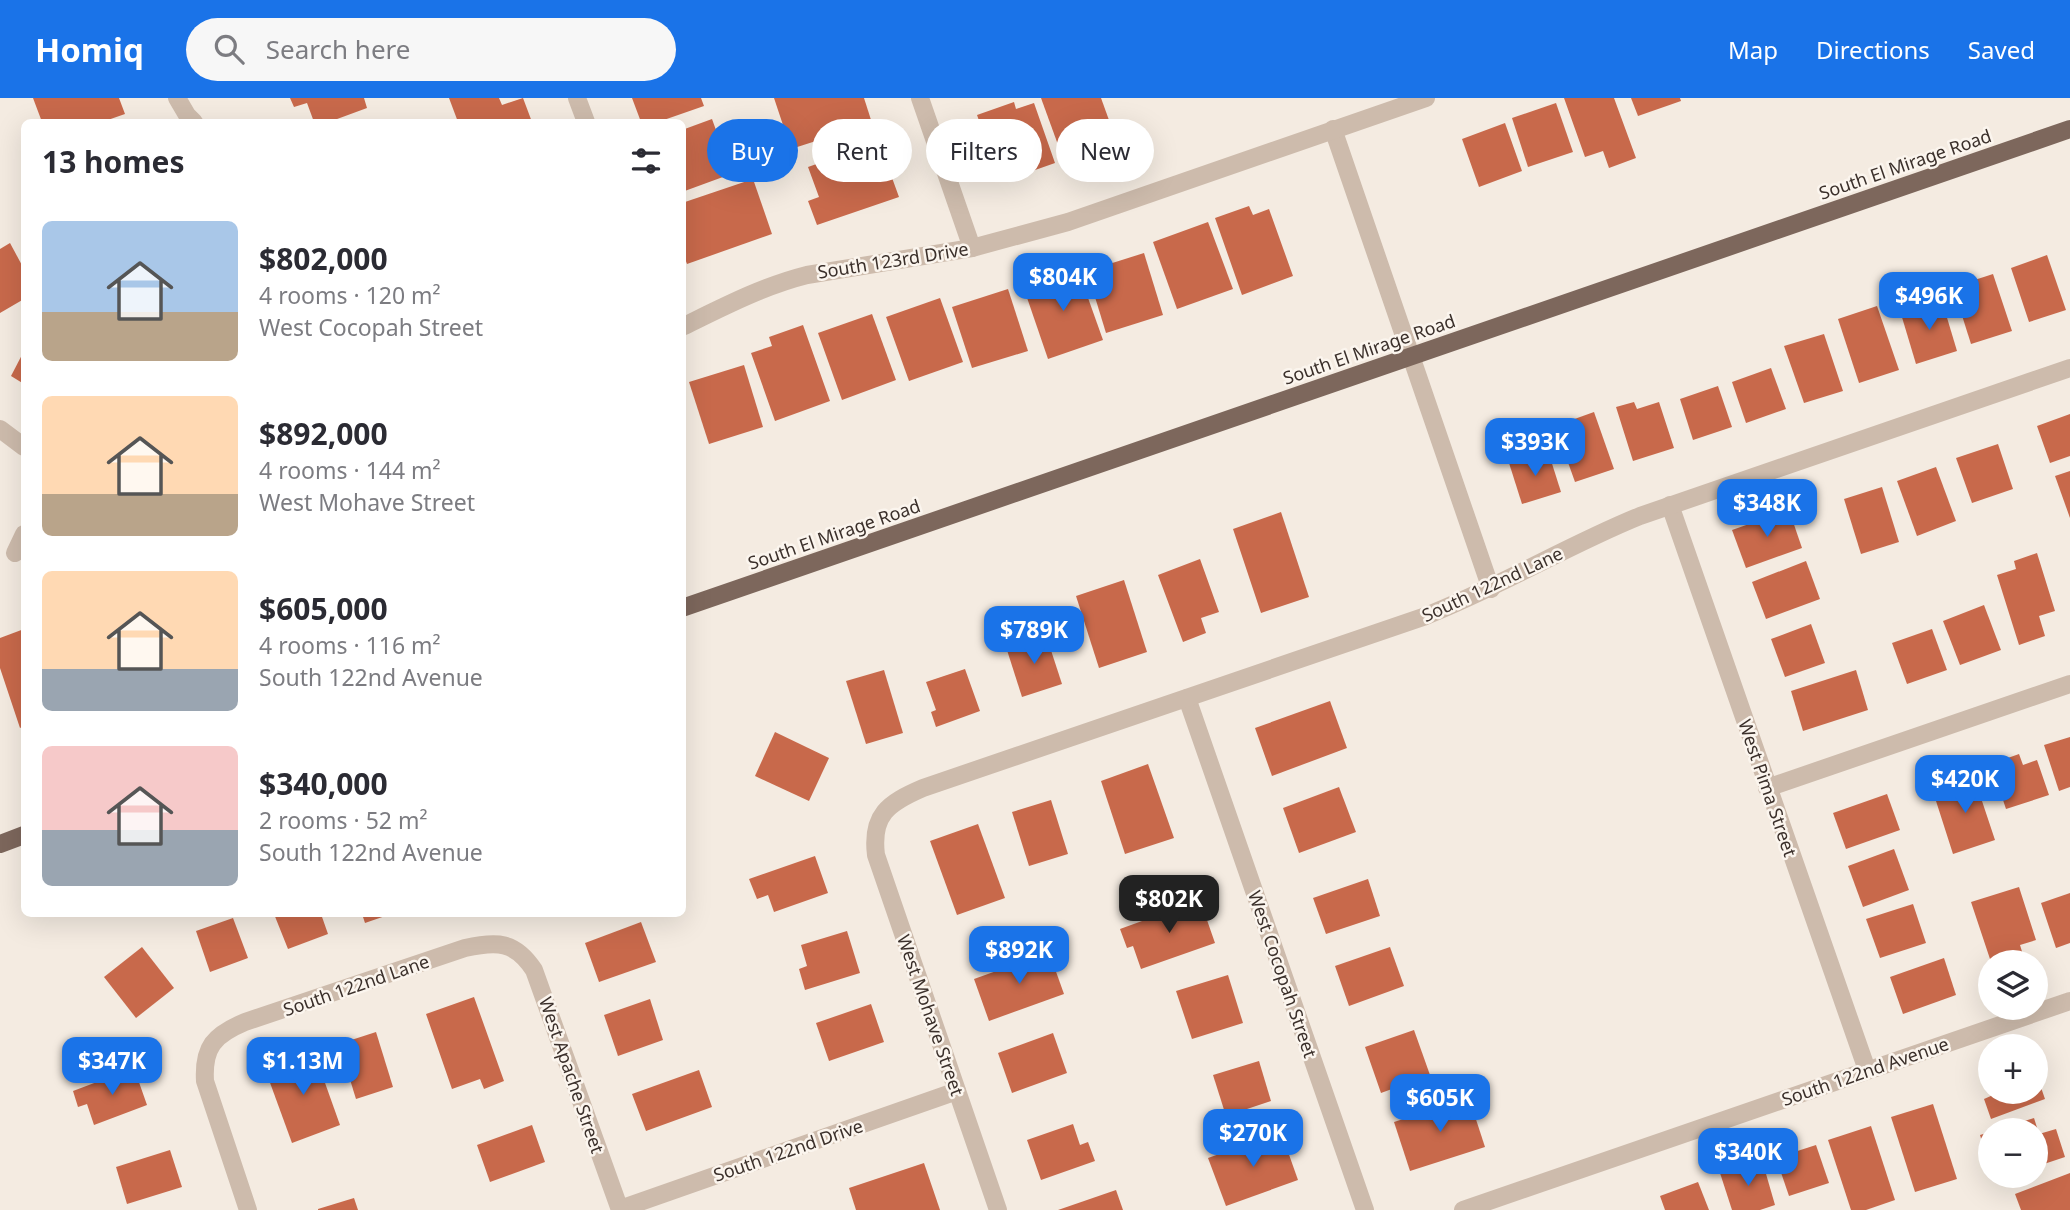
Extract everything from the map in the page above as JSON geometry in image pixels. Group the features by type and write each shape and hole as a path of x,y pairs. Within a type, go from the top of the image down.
{"main road":[{"name":"South El Mirage Road","path":"686,607 2070,129"},
{"path":"0,844 21,836"}],"street":[{"path":"177,98 191,119"},
{"path":"577,98 585,119"},
{"path":"920,98 972,248"},
{"name":"South 123rd Drive","path":"686,325 784,281 972,248 1068,222 1426,98"},
{"path":"1333,129 1490,589"},
{"name":"South 122nd Lane","path":"878,818 905,795 923,788 1423,617 1490,589 1599,533 1670,505 2070,368"},
{"path":"0,429 21,445"},
{"name":"West Pima Street","path":"1670,505 1867,1070"},
{"path":"15,553 21,540"},
{"path":"1768,788 2070,684"},
{"name":"West Cocopah Street","path":"1188,698 1365,1210"},
{"name":"West Mohave Street","path":"878,818 874,837 876,855 998,1210"},
{"name":"South 122nd Lane","path":"248,1210 208,1095 204,1064 208,1049 218,1037 245,1022 481,944 498,943 513,948"},
{"name":"West Apache Street","path":"513,948 526,957 534,970 620,1209"},
{"name":"South 122nd Avenue","path":"1463,1210 2069,1003"},
{"name":"South 122nd Drive","path":"620,1209 957,1091"}],"building":[{"path":"33,98 119,98 125,114 111,119 41,119"},
{"path":"290,98 364,98 367,108 337,119 313,119 307,103 294,107"},
{"path":"449,98 499,98 502,105 523,98 531,119 457,119"},
{"path":"632,98 701,98 704,106 667,119 640,119"},
{"path":"774,98 864,98 871,119 812,119 812,142 798,147 798,119 781,119"},
{"path":"1041,98 1101,98 1109,119 1056,119 1056,139"},
{"path":"1564,98 1614,98 1636,158 1609,168 1603,151 1585,157"},
{"path":"1631,98 1680,98 1681,101 1638,116"},
{"path":"1014,102 1016,109 1034,103 1040,119 978,119 977,115"},
{"path":"1556,103 1573,152 1528,167 1512,118"},
{"path":"707,121 707,182 709,182 686,191 686,129"},
{"path":"1505,123 1522,171 1479,187 1462,139"},
{"path":"1042,126 1055,163 1042,168"},
{"path":"744,182 754,182 772,234 687,264 686,202"},
{"path":"814,182 894,182 899,197 817,225 808,201 819,197"},
{"path":"1249,206 1253,215 1269,209 1293,276 1242,295 1215,218"},
{"path":"1208,222 1233,289 1177,309 1153,242"},
{"path":"10,243 21,263 21,301 0,313 0,249"},
{"path":"1144,253 1163,315 1106,333 1087,271"},
{"path":"2047,255 2066,310 2029,322 2011,268"},
{"path":"1077,267 1103,340 1048,359 1023,286"},
{"path":"1993,274 2012,331 1971,344 1953,287"},
{"path":"1008,289 1028,351 972,368 952,307"},
{"path":"940,298 963,362 909,381 886,317"},
{"path":"1942,301 1957,351 1916,364 1901,314"},
{"path":"1877,306 1899,370 1859,383 1838,319"},
{"path":"872,314 896,380 842,400 818,333"},
{"path":"803,325 830,401 775,421 751,353 772,346 769,337"},
{"path":"1824,334 1843,391 1804,403 1784,346"},
{"path":"21,357 21,382 11,376"},
{"path":"744,365 763,427 709,444 689,382"},
{"path":"1771,368 1786,409 1746,423 1732,382"},
{"path":"1718,386 1732,427 1693,440 1680,399"},
{"path":"1634,402 1637,409 1659,402 1674,448 1633,461 1616,407"},
{"path":"1594,412 1614,469 1575,482 1555,426"},
{"path":"2070,414 2070,456 2050,463 2037,426"},
{"path":"1998,444 2013,489 1972,503 1956,458"},
{"path":"1548,451 1561,492 1522,504 1509,463"},
{"path":"1936,467 1956,521 1917,536 1897,481"},
{"path":"2070,471 2070,518 2055,476"},
{"path":"1882,487 1899,542 1861,554 1844,499"},
{"path":"1789,510 1802,548 1746,568 1732,530"},
{"path":"1281,512 1309,597 1261,613 1233,529"},
{"path":"2037,553 2055,611 2039,616 2045,636 2019,645 1997,575 2016,569 2014,561"},
{"path":"1200,559 1219,612 1201,618 1206,633 1183,642 1158,575"},
{"path":"1806,561 1820,599 1766,619 1752,582"},
{"path":"1124,580 1147,652 1099,668 1076,596"},
{"path":"1984,605 2001,650 1960,665 1943,621"},
{"path":"1811,624 1825,663 1785,677 1771,639"},
{"path":"1932,629 1947,670 1907,684 1892,643"},
{"path":"21,630 20,728 0,668 0,638"},
{"path":"1046,635 1062,684 1022,697 1006,647"},
{"path":"965,669 980,711 936,727 931,712 936,710 926,682"},
{"path":"884,670 903,733 866,744 846,681"},
{"path":"1856,670 1868,710 1803,731 1791,691"},
{"path":"1330,701 1347,748 1272,776 1255,728"},
{"path":"775,732 829,758 809,801 755,776"},
{"path":"2070,737 2070,787 2059,791 2044,745"},
{"path":"2019,754 2023,765 2037,760 2049,795 2006,809 1991,764"},
{"path":"1148,764 1174,838 1125,854 1101,781"},
{"path":"1972,771 1995,840 1953,854 1936,801 1952,796 1947,779"},
{"path":"1339,787 1356,832 1299,853 1283,808"},
{"path":"1887,794 1900,830 1846,849 1833,813"},
{"path":"1051,800 1068,854 1029,866 1012,812"},
{"path":"978,824 1005,898 957,915 930,841"},
{"path":"1894,849 1909,890 1863,907 1848,866"},
{"path":"815,856 828,893 774,912 768,895 757,899 749,879"},
{"path":"1368,879 1380,916 1326,934 1313,898"},
{"path":"2019,887 2036,940 2020,945 2022,950 1987,950 1971,902"},
{"path":"2070,893 2070,943 2056,948 2041,903"},
{"path":"1200,900 1215,943 1141,969 1133,946 1127,948 1120,929"},
{"path":"1913,904 1926,943 1880,958 1866,919"},
{"path":"275,917 322,917 328,934 288,949"},
{"path":"363,917 382,917 365,923"},
{"path":"233,918 248,958 210,972 196,931"},
{"path":"641,922 656,962 599,982 585,943"},
{"path":"847,931 860,973 805,990 799,969 807,966 801,945"},
{"path":"142,947 174,988 136,1018 104,977"},
{"path":"1390,947 1404,986 1349,1006 1335,966"},
{"path":"1049,952 1064,994 989,1021 974,979"},
{"path":"1944,958 1956,995 1903,1014 1890,977"},
{"path":"1228,975 1243,1023 1192,1039 1176,991"},
{"path":"474,997 504,1081 484,1089 480,1079 452,1089 426,1014"},
{"path":"650,999 663,1040 618,1056 604,1015"},
{"path":"871,1004 884,1042 829,1061 816,1023"},
{"path":"1414,1030 1430,1075 1381,1093 1365,1047"},
{"path":"376,1032 393,1087 356,1099 339,1044"},
{"path":"1053,1033 1067,1073 1012,1093 998,1053"},
{"path":"314,1052 340,1125 292,1143 265,1069"},
{"path":"1259,1061 1271,1101 1226,1116 1213,1075"},
{"path":"134,1068 147,1105 94,1125 87,1104 78,1107 73,1091"},
{"path":"699,1070 712,1107 646,1131 632,1094"},
{"path":"1469,1098 1485,1147 1410,1171 1394,1122"},
{"path":"1933,1104 1957,1179 1915,1192 1891,1117"},
{"path":"1986,1104 2032,1104 1994,1118 1991,1118"},
{"path":"1073,1124 1080,1145 1088,1142 1095,1161 1041,1180 1027,1140"},
{"path":"532,1125 545,1162 490,1182 477,1145"},
{"path":"1871,1126 1895,1200 1866,1210 1851,1210 1828,1140"},
{"path":"2056,1129 2065,1157 2048,1163 2048,1131"},
{"path":"1281,1132 1298,1180 1226,1206 1208,1158"},
{"path":"1816,1145 1829,1183 1789,1196 1776,1158"},
{"path":"170,1150 182,1187 127,1204 116,1167"},
{"path":"1762,1160 1775,1205 1760,1210 1732,1210 1720,1173"},
{"path":"924,1163 940,1210 856,1210 849,1188"},
{"path":"2070,1173 2070,1210 2021,1210 2015,1194 2031,1188 2048,1188 2048,1181"},
{"path":"1698,1182 1709,1210 1665,1210 1660,1196"},
{"path":"1116,1190 1123,1210 1058,1210"},
{"path":"354,1198 358,1210 318,1210 318,1209"}]}
